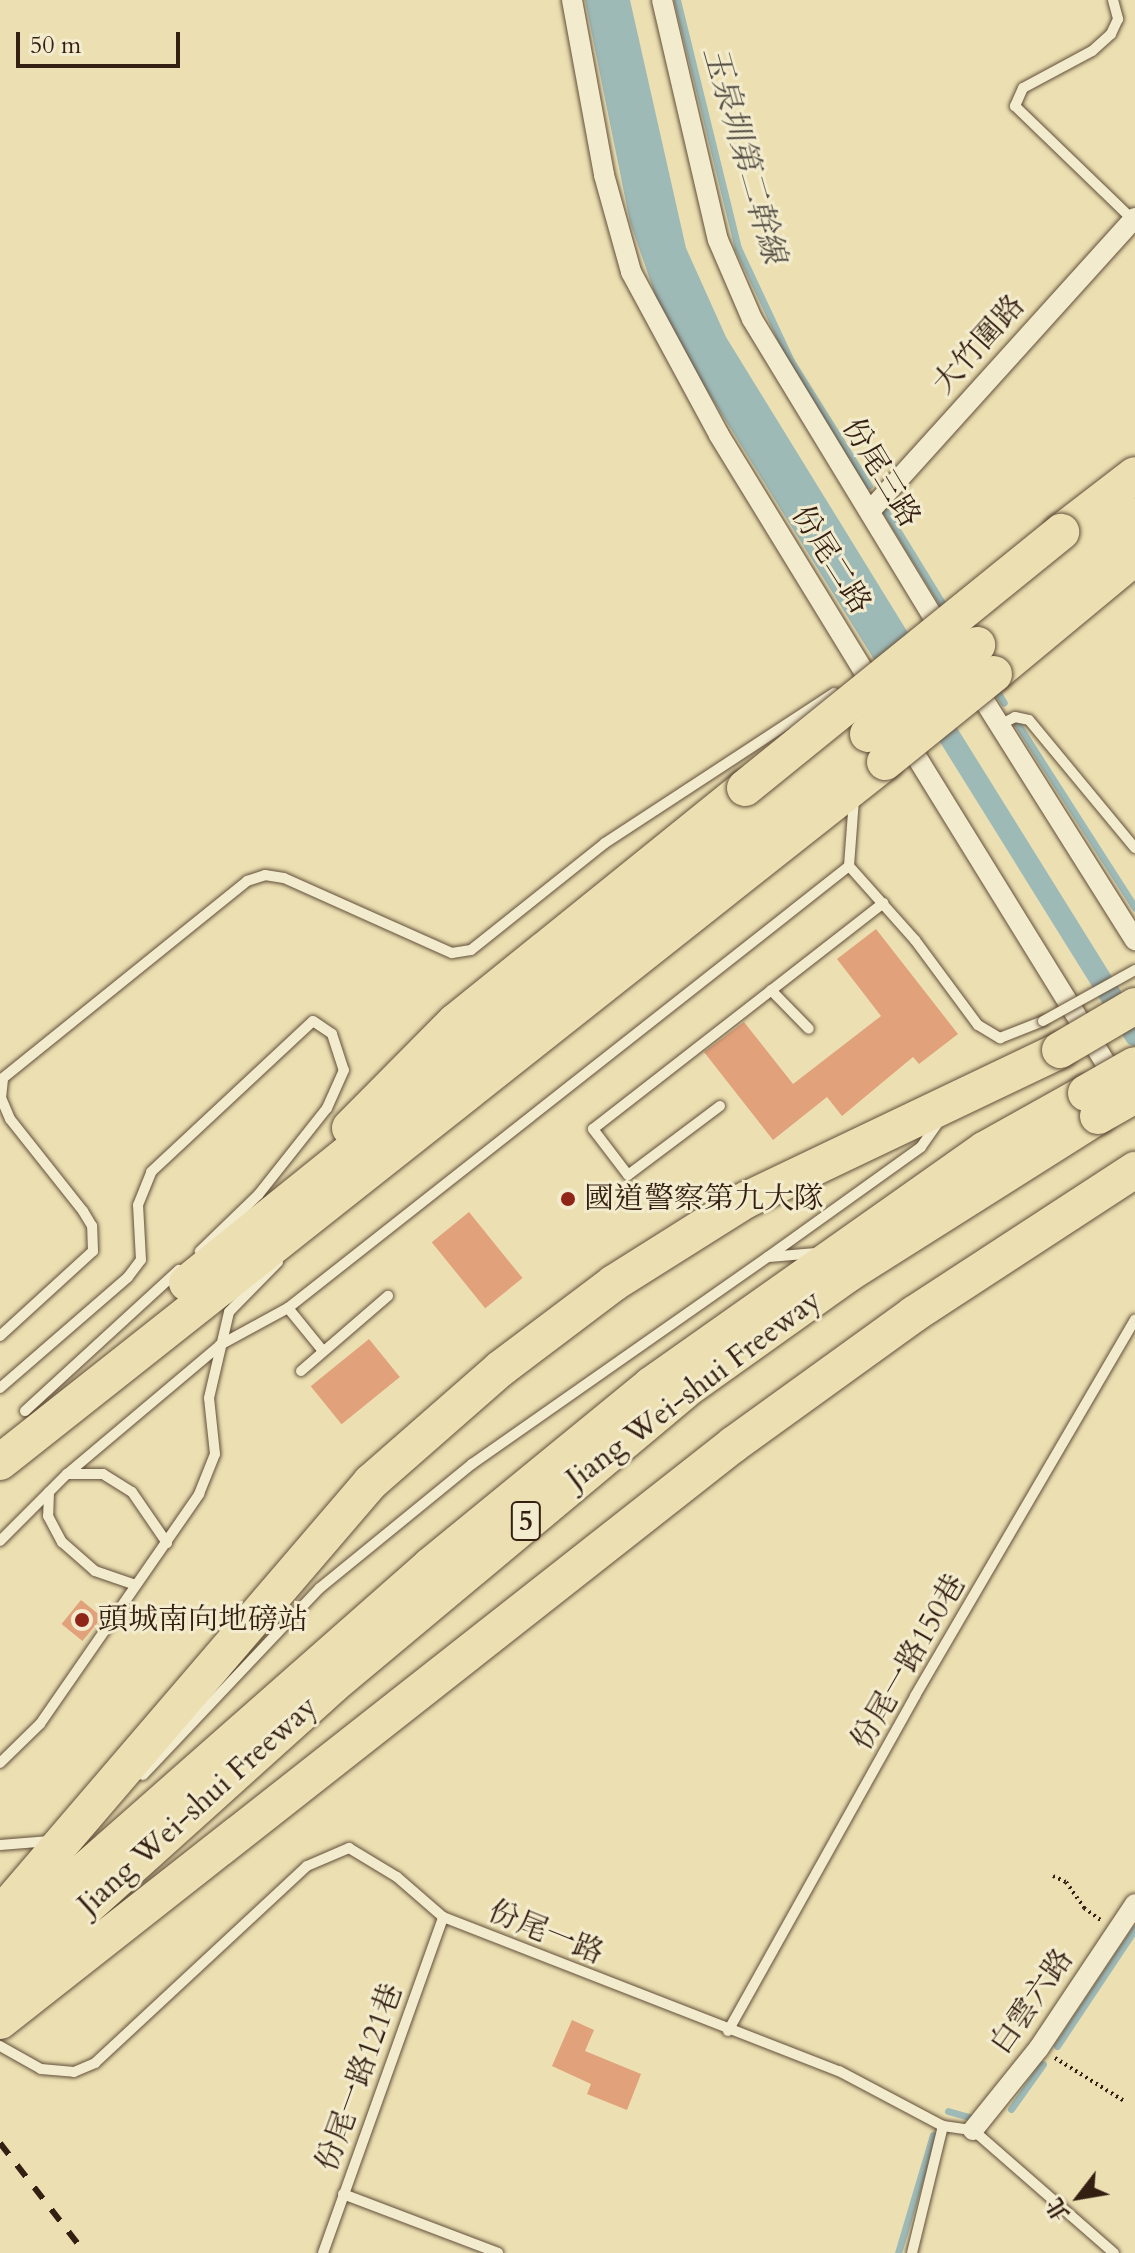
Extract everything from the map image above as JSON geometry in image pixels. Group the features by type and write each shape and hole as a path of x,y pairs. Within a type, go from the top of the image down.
{"highway":[{"path":"219,1257 455,1022 1135,475"},
{"path":"8,1409 219,1257 876,748 985,660 1135,516"},
{"path":"1021,652 1135,557"},
{"path":"985,660 1021,652 1135,576"},
{"path":"0,1462 854,788 876,748"},
{"path":"0,1915 371,1482 500,1369 614,1283 734,1207 950,1105 1051,1036 1135,1006"},
{"name":"Jiang Wei-shui Freeway","path":"17,1990 333,1685 684,1391 1092,1104 1135,1065"},
{"name":"Jiang Wei-shui Freeway","path":"0,1945 219,1747 531,1481 651,1385 835,1252 984,1150 1092,1104 1135,1095"},
{"path":"0,2021 17,1990 734,1444 914,1314 1135,1170"}],"street":[{"name":"份尾二路","path":"572,0 604,175 631,272 703,409 858,675 1135,1112"},
{"name":"份尾三路","path":"662,0 718,240 752,319 998,726 1135,940"},
{"name":"大竹圍路","path":"870,511 1134,219"},
{"name":"白雲六路","path":"973,2130 1039,2048 1135,1904"}],"lane":[{"name":"大竹圍路","path":"1113,0 1118,19 1111,34 1092,51 1023,88 1015,106 1134,219"},
{"path":"0,1336 93,1251 92,1226 83,1211 10,1119 1,1098 3,1078 247,881 265,875 284,878 452,953 471,950 605,843 842,688"},
{"path":"998,726 1015,717 1029,720 1135,848"},
{"path":"854,788 849,866 989,1033 1012,1037 1051,1036 1135,970"},
{"path":"0,1541 67,1474 220,1345 288,1308 849,866"},
{"path":"720,1106 628,1175 593,1129 883,903"},
{"path":"771,990 809,1029"},
{"path":"313,1021 332,1034 344,1070 327,1108 282,1167 234,1219 8,1409 134,1269 142,1240 138,1205 151,1172 313,1021"},
{"path":"97,1801 140,1779 320,1588 472,1464 921,1147 950,1105"},
{"path":"0,1763 40,1724 199,1494 215,1454 209,1398 229,1312 275,1267 303,1223"},
{"path":"768,1257 835,1252"},
{"path":"301,1371 388,1296"},
{"path":"288,1308 323,1351"},
{"name":"份尾一路150巷","path":"728,2031 915,1696 1135,1319"},
{"path":"67,1474 103,1474 132,1492 167,1543"},
{"path":"49,1492 48,1516 62,1542 95,1571 136,1585"},
{"path":"0,1845 64,1840"},
{"name":"份尾一路","path":"0,2046 41,2069 74,2072 95,2063 307,1866 337,1849 366,1854 443,1917 728,2031 839,2071 943,2126 973,2130"},
{"name":"份尾一路121巷","path":"323,2253 443,1917"},
{"path":"912,2253 943,2126"},
{"path":"973,2130 1114,2253"},
{"path":"343,2194 498,2253"}],"path":[{"path":"1053,1876 1066,1882 1084,1908 1118,1931"},
{"path":"1039,2048 1124,2101"}],"water":[{"path":"585,0 630,0 686,248 726,337 910,636 875,661 665,323 630,222"}],"building":[{"path":"876,929 958,1034 919,1064 913,1057 842,1116 827,1097 773,1140 704,1052 744,1022 793,1084 881,1016 837,959"},
{"path":"469,1212 522,1278 485,1308 432,1242"},
{"path":"369,1339 400,1377 342,1424 311,1386"},
{"name":"頭城南向地磅站","path":"81,1600 102,1617 82,1641 61,1624"},
{"path":"572,2020 594,2030 585,2051 641,2074 627,2110 587,2094 591,2084 552,2066"}],"waterway":[{"name":"玉泉圳第二幹線","path":"677,0 738,248 791,361 869,486"},
{"name":"玉泉圳第二幹線","path":"885,510 948,613"},
{"name":"玉泉圳第二幹線","path":"995,688 1004,703"},
{"path":"933,710 1135,1035"},
{"name":"玉泉圳第二幹線","path":"1015,720 1135,908"},
{"path":"1057,2046 1135,1929"},
{"path":"1011,2109 1043,2064"},
{"path":"948,2111 976,2119"},
{"path":"898,2253 933,2135"}],"railway":[{"path":"0,2143 85,2253"}],"place":[{"name":"國道警察第九大隊","path":"568,1199"},
{"name":"頭城南向地磅站","path":"82,1620"}]}
